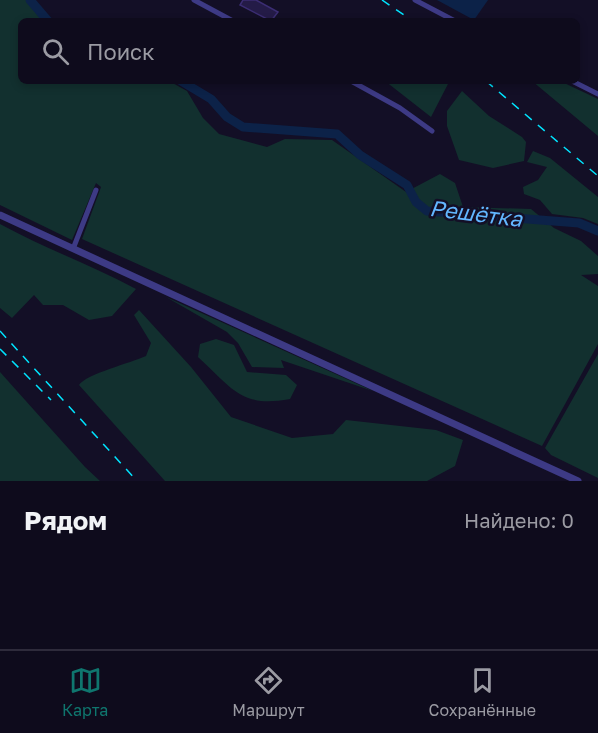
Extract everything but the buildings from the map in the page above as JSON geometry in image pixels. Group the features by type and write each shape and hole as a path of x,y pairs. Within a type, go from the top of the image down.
{"street":[{"path":"194,0 227,18"},
{"path":"415,0 449,18"},
{"path":"356,84 400,108 432,132"},
{"path":"578,84 598,94"},
{"path":"73,249 96,190"},
{"path":"0,215 578,481"}],"green space":[{"path":"0,0 26,0 42,18 18,18 18,84 174,84 187,91 203,118 219,134 267,147 285,139 332,140 406,192 440,174 455,183 463,207 531,209 554,228 581,241 598,256 598,274 581,275 598,286 598,344 542,446 82,239 101,187 96,183 72,240 0,205"},
{"path":"389,84 448,84 431,117"},
{"path":"536,84 566,84 598,99 598,136"},
{"path":"462,91 489,116 522,137 526,142 524,161 493,168 459,160 447,126 447,111"},
{"path":"533,151 550,158 598,197 598,224 583,218 552,214 540,200 524,194 523,187 538,180 547,167 527,162"},
{"path":"0,224 136,289 112,316 89,320 63,305 43,305 34,295 12,318 0,308"},
{"path":"166,297 373,391 281,360 284,368 252,367 238,343 227,332"},
{"path":"139,310 191,367 231,417 292,438 333,434 346,420 436,430 463,440 455,466 427,481 165,481 79,385 99,373 146,356 151,343 134,315"},
{"path":"216,339 234,345 247,372 286,375 297,385 290,399 260,401 249,398 230,387 198,357 200,344"},
{"path":"598,354 598,478 551,455 545,448"},
{"path":"0,372 85,467 100,481 0,481"}],"water":[{"path":"437,0 488,0 475,18 470,18"}],"waterway":[{"name":"Решётка","path":"30,0 45,18"},
{"name":"Решётка","path":"186,84 211,99 227,117 243,127 337,134 360,155 407,185 416,202 427,211 579,223 598,231"}],"railway":[{"path":"382,0 409,18"},
{"path":"490,84 598,176"},
{"path":"0,331 137,481"},
{"path":"0,349 51,400"}]}
